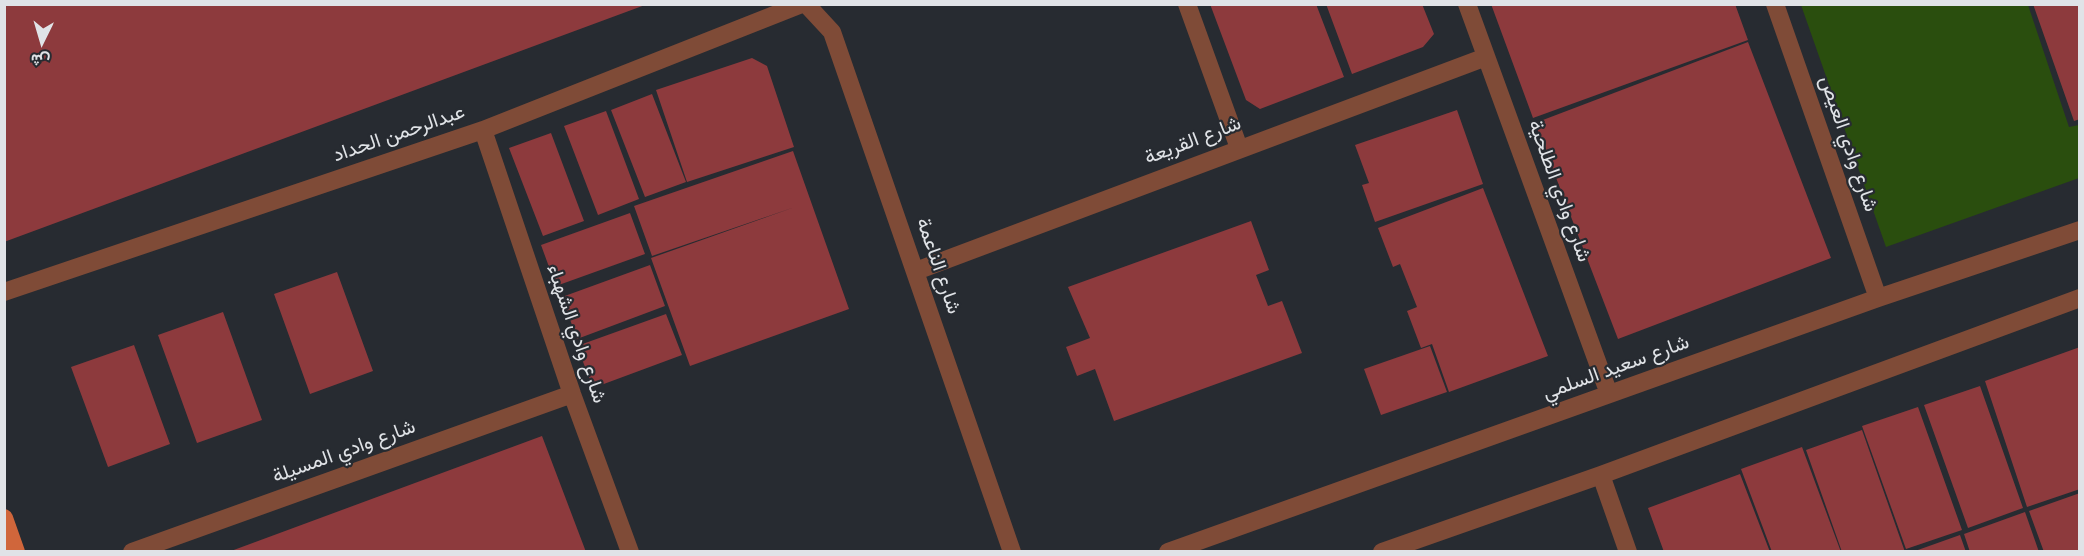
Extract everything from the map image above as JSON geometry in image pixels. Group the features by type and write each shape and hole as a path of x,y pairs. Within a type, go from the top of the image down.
{"main road":[{"path":"4,518 16,552"}],"street":[{"name":"عبدالرحمن الحداد","path":"4,292 483,130 802,4"},
{"name":"شارع الناعمة","path":"806,4 832,32 1012,552"},
{"path":"1187,4 1239,148"},
{"name":"شارع وادي الطلحية","path":"1467,4 1610,394"},
{"name":"شارع وادي العيص","path":"1775,4 1878,298"},
{"name":"شارع القريعة","path":"916,271 1486,57"},
{"name":"شارع وادي الشهباء","path":"483,130 572,394 630,552"},
{"name":"شارع سعيد السلمي","path":"1168,552 1878,298 2079,230"},
{"path":"1382,552 1602,475 2079,298"},
{"name":"شارع وادي المسيلة","path":"132,552 572,394"},
{"path":"1602,475 1628,552"}],"green space":[{"path":"1801,5 2028,5 2069,127 2079,125 2079,178 1886,247"}],"building":[{"path":"4,4 645,4 645,5 4,242"},
{"path":"1210,4 1316,4 1344,77 1260,109 1246,100"},
{"path":"1326,4 1422,4 1434,34 1423,47 1352,74"},
{"path":"1491,4 1735,4 1748,40 1533,118"},
{"path":"2033,4 2080,4 2080,119 2074,121"},
{"path":"1748,42 1831,258 1618,339 1535,123"},
{"path":"752,58 767,66 794,147 687,182 656,90"},
{"path":"652,94 686,182 645,197 611,110"},
{"path":"1457,110 1483,184 1375,222 1362,185 1369,183 1355,145"},
{"path":"606,111 639,199 598,215 564,126"},
{"path":"551,133 584,221 543,236 509,148"},
{"path":"793,151 849,309 690,366 651,258 795,207 652,256 634,206"},
{"path":"1483,188 1548,356 1449,392 1432,344 1421,348 1407,311 1417,307 1400,264 1393,267 1378,228"},
{"path":"630,213 645,254 556,286 541,245"},
{"path":"1251,221 1269,270 1256,275 1268,306 1282,301 1302,353 1114,421 1095,369 1077,376 1066,347 1090,338 1068,287"},
{"path":"650,265 665,306 577,339 562,297"},
{"path":"337,272 373,371 310,394 274,294"},
{"path":"223,312 262,420 197,443 158,335"},
{"path":"666,314 682,355 593,388 577,346"},
{"path":"134,345 170,444 108,467 71,367"},
{"path":"1430,346 1447,392 1381,415 1364,369"},
{"path":"2080,347 2080,489 2027,507 1985,381"},
{"path":"1980,386 2023,508 1968,528 1924,405"},
{"path":"1918,407 1962,530 1906,549 1862,426"},
{"path":"1862,430 1905,552 1842,552 1806,450"},
{"path":"542,436 586,552 231,552 231,551"},
{"path":"1802,447 1841,552 1772,552 1741,469"},
{"path":"1740,474 1770,552 1664,552 1648,508"},
{"path":"2080,493 2080,552 2044,552 2029,511"},
{"path":"2025,512 2039,552 1970,552 1964,534"},
{"path":"1960,535 1966,552 1915,552 1915,551"}]}
